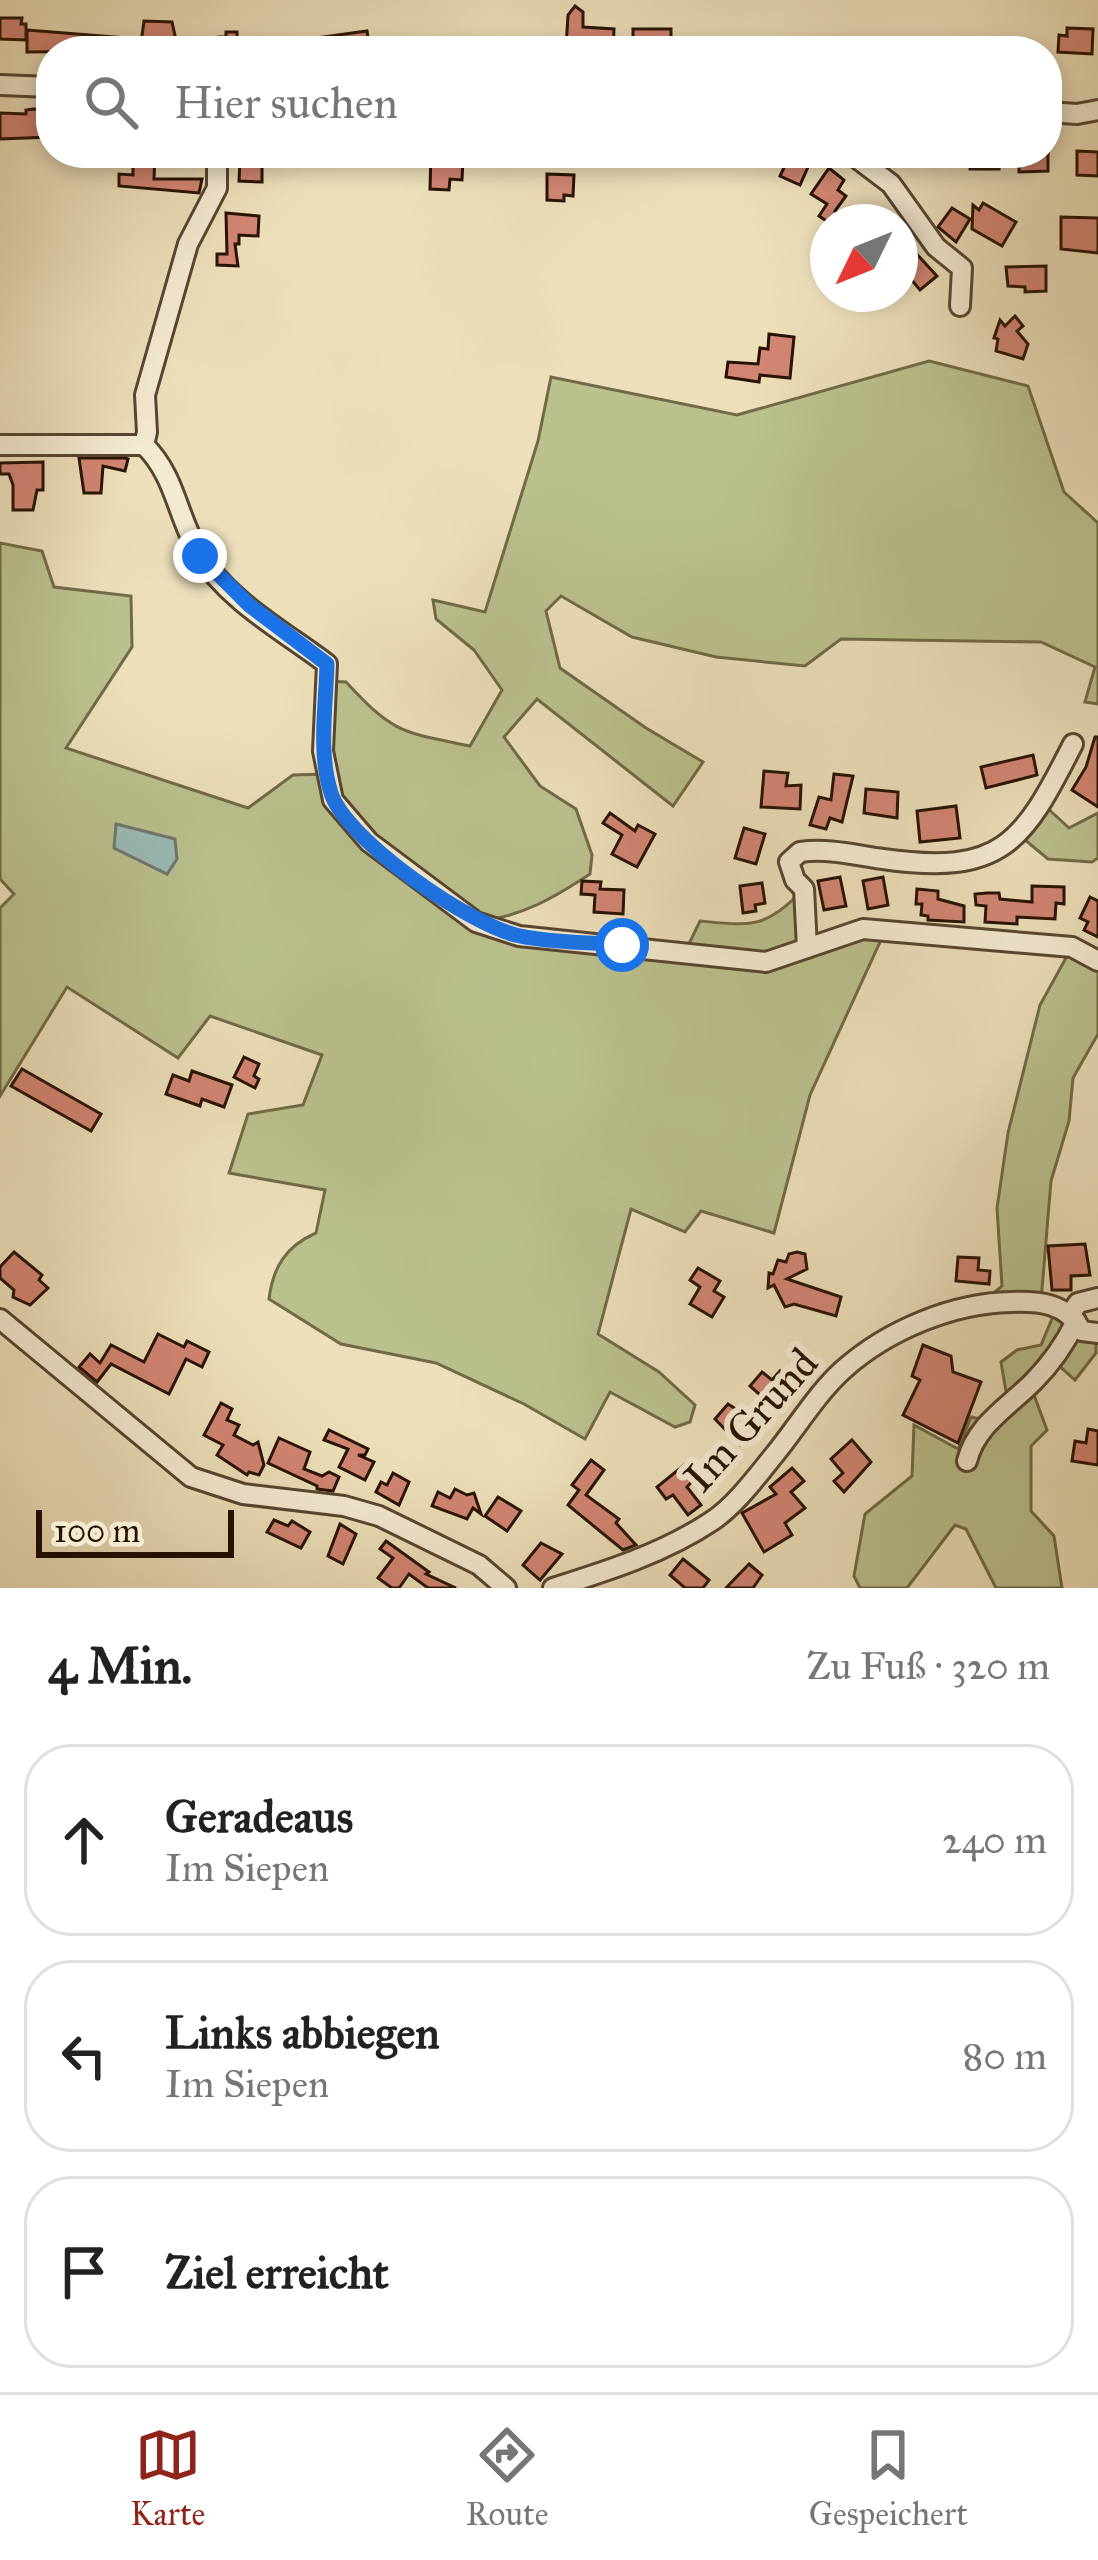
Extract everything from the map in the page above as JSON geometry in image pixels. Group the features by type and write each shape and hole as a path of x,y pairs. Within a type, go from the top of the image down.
{"street":[{"path":"0,85 36,86"},
{"path":"1062,113 1098,110"},
{"path":"144,445 145,395 188,244 217,188 217,168"},
{"path":"870,168 891,184 936,247 962,268 960,306"},
{"path":"0,445 144,445 160,461 200,556 215,574 327,664 323,751 333,800 369,842 461,913 519,936 766,962 863,929 1072,946 1098,961"},
{"path":"807,948 804,889 795,880 790,862 800,852 837,851 920,864 966,861 986,854 1028,826 1073,743"},
{"path":"967,1461 971,1445 992,1418 1062,1348 1078,1303 1098,1298"},
{"name":"Im Grund","path":"553,1588 615,1569 715,1519 844,1370 896,1334 961,1309 994,1302 1040,1301 1073,1318 1082,1331 1098,1333"},
{"path":"0,1319 191,1477 243,1494 344,1506 379,1516 479,1565 506,1588"}],"green space":[{"path":"929,361 1028,386 1064,492 1098,523 1098,704 1085,702 1095,667 1041,642 841,639 805,666 716,657 632,637 561,596 546,611 560,668 703,762 673,806 537,699 504,737 540,786 576,809 592,855 590,874 538,904 481,921 685,952 700,921 757,922 778,912 804,889 807,948 885,931 810,1095 774,1233 701,1211 685,1232 631,1209 598,1334 659,1372 695,1405 690,1422 675,1427 610,1392 585,1439 436,1363 341,1344 269,1299 283,1259 316,1233 325,1190 229,1173 248,1114 303,1105 322,1055 210,1016 178,1058 67,987 0,1096 0,908 14,894 0,879 0,543 42,551 54,587 131,596 132,647 66,748 248,808 293,775 325,774 326,681 346,682 400,728 470,746 502,690 474,650 436,619 433,600 485,612 538,441 551,377 737,415"},
{"path":"1043,804 1069,828 1098,813 1098,858 1092,862 1048,859 1019,835"},
{"path":"1072,947 1098,961 1098,1034 1073,1078 1069,1121 1051,1181 1041,1301 981,1304 1002,1286 997,1208 1008,1133 1040,1005"},
{"path":"1057,1307 1096,1333 1096,1353 1075,1380 1057,1364 1034,1395 1047,1430 1031,1446 1031,1511 1054,1536 1062,1588 996,1588 966,1529 955,1525 907,1588 860,1588 854,1576 865,1514 912,1476 914,1425 958,1449 971,1417 996,1422 1009,1409 1001,1362 1017,1350 1041,1345"}],"water":[{"path":"116,824 175,839 177,859 167,874 114,848"}],"building":[{"path":"575,6 583,12 583,27 614,29 614,36 567,36 568,15"},
{"path":"0,18 22,18 26,40 0,39"},
{"path":"144,21 172,22 175,36 142,36"},
{"path":"1067,28 1093,29 1092,54 1062,52 1059,35 1067,36"},
{"path":"633,29 671,29 671,36 633,36"},
{"path":"27,30 101,36 36,36 36,52 27,52"},
{"path":"367,31 368,36 331,36"},
{"path":"36,109 36,138 0,139 0,113 26,114 26,110"},
{"path":"1077,151 1098,152 1098,176 1077,175"},
{"path":"133,168 154,168 154,179 202,179 199,193 119,186 119,174 133,175"},
{"path":"240,168 262,168 262,182 239,181"},
{"path":"431,168 463,168 462,180 450,179 449,190 430,189"},
{"path":"784,168 808,168 800,185 780,176"},
{"path":"829,168 844,180 838,190 846,196 840,204 827,204 811,194"},
{"path":"1019,168 1048,168 1048,171 1019,172"},
{"path":"547,174 574,175 573,196 547,200"},
{"path":"983,203 1016,222 1002,246 972,229 973,205 979,210"},
{"path":"952,208 970,219 956,242 938,227"},
{"path":"226,213 259,216 258,236 239,235 239,244 235,244 238,266 217,265 217,254 227,254"},
{"path":"1061,217 1098,218 1098,253 1061,249"},
{"path":"918,255 937,276 918,288"},
{"path":"1046,266 1046,291 1025,292 1025,287 1008,286 1006,267"},
{"path":"1015,316 1023,326 1017,331 1028,344 1023,359 996,351 998,339 994,338 1000,320 1005,326"},
{"path":"769,334 794,337 790,378 760,375 759,382 726,377 728,362 758,364 760,348 768,349"},
{"path":"79,458 128,459 125,471 103,466 101,493 84,493"},
{"path":"43,462 43,490 37,490 33,510 13,510 13,485 9,474 0,474 0,463"},
{"path":"1095,737 1098,807 1072,790 1086,767"},
{"path":"1033,755 1037,775 986,788 981,767"},
{"path":"764,771 788,773 786,786 801,785 800,809 761,807"},
{"path":"834,774 853,776 842,822 830,818 826,829 810,825 819,797 831,800"},
{"path":"866,789 898,792 897,818 864,813"},
{"path":"956,806 960,838 920,842 917,811"},
{"path":"610,813 635,831 638,825 655,834 637,867 612,854 622,835 603,823"},
{"path":"744,828 765,834 756,864 735,858"},
{"path":"840,877 846,906 824,910 818,881"},
{"path":"883,877 888,905 868,909 863,881"},
{"path":"582,881 601,882 600,889 624,890 623,914 594,912 595,895 581,894"},
{"path":"762,883 765,903 743,913 740,886"},
{"path":"1032,886 1064,887 1064,904 1056,903 1055,919 1017,917 1017,924 985,922 986,906 976,905 975,894 999,893 1000,899 1032,902"},
{"path":"917,889 938,891 938,899 964,906 964,922 928,920 921,915 922,904 916,904"},
{"path":"1090,897 1098,901 1098,937 1084,930 1088,922 1080,918"},
{"path":"244,1057 259,1064 255,1088 234,1077"},
{"path":"22,1069 101,1114 91,1131 11,1086"},
{"path":"192,1071 232,1085 224,1107 202,1099 200,1106 166,1094 173,1075 189,1081"},
{"path":"1085,1244 1090,1275 1071,1276 1071,1290 1052,1290 1048,1246"},
{"path":"14,1252 42,1275 39,1280 48,1288 30,1305 13,1297 14,1290 0,1278 0,1267"},
{"path":"789,1254 805,1254 807,1269 787,1279 841,1297 836,1316 794,1304 785,1307 774,1285 768,1288 769,1273 773,1274 778,1260 786,1262"},
{"path":"958,1257 979,1258 978,1270 990,1271 989,1284 956,1281"},
{"path":"698,1268 720,1281 714,1291 724,1297 712,1317 690,1304 700,1287 690,1280"},
{"path":"158,1334 184,1347 187,1341 209,1352 202,1367 186,1359 169,1394 111,1364 97,1382 79,1367 90,1354 100,1363 111,1345 144,1362"},
{"path":"923,1345 951,1356 953,1372 981,1382 958,1443 903,1415 920,1380 912,1376"},
{"path":"780,1371 794,1384 774,1407 750,1386 762,1372 772,1380"},
{"path":"221,1403 232,1409 227,1420 239,1425 234,1435 253,1445 258,1442 264,1465 259,1475 247,1475 217,1455 223,1445 204,1435"},
{"path":"728,1404 753,1420 740,1445 715,1419"},
{"path":"1088,1429 1098,1431 1098,1465 1072,1461 1075,1441 1086,1443"},
{"path":"329,1430 368,1449 365,1455 358,1455 374,1462 365,1480 339,1467 348,1449 324,1440"},
{"path":"279,1438 310,1452 304,1469 339,1477 333,1491 317,1489 268,1463"},
{"path":"852,1440 871,1462 844,1492 834,1481 843,1473 831,1459"},
{"path":"591,1460 604,1470 586,1495 619,1519 616,1523 636,1545 623,1550 568,1505 579,1490 572,1485"},
{"path":"688,1462 698,1475 687,1487 701,1505 688,1515 673,1495 666,1499 657,1487"},
{"path":"792,1468 804,1481 791,1492 805,1508 785,1523 792,1535 764,1552 742,1513 776,1494 770,1487"},
{"path":"393,1473 409,1482 399,1505 376,1492"},
{"path":"455,1489 474,1493 481,1514 473,1508 467,1519 432,1506 438,1492 450,1498"},
{"path":"498,1497 521,1511 507,1531 485,1516"},
{"path":"274,1520 288,1526 292,1521 310,1532 301,1548 267,1532"},
{"path":"340,1524 356,1534 343,1564 328,1556"},
{"path":"386,1541 429,1572 426,1574 456,1588 428,1588 409,1574 399,1588 392,1588 378,1578 393,1558 380,1549"},
{"path":"541,1543 562,1554 540,1580 523,1565"},
{"path":"683,1559 709,1580 703,1588 685,1588 670,1575"},
{"path":"749,1564 762,1575 753,1588 726,1588"}],"route":[{"path":"200,556 249,605 327,664 326,775 333,800 349,824 476,922 519,936 622,945"}]}
